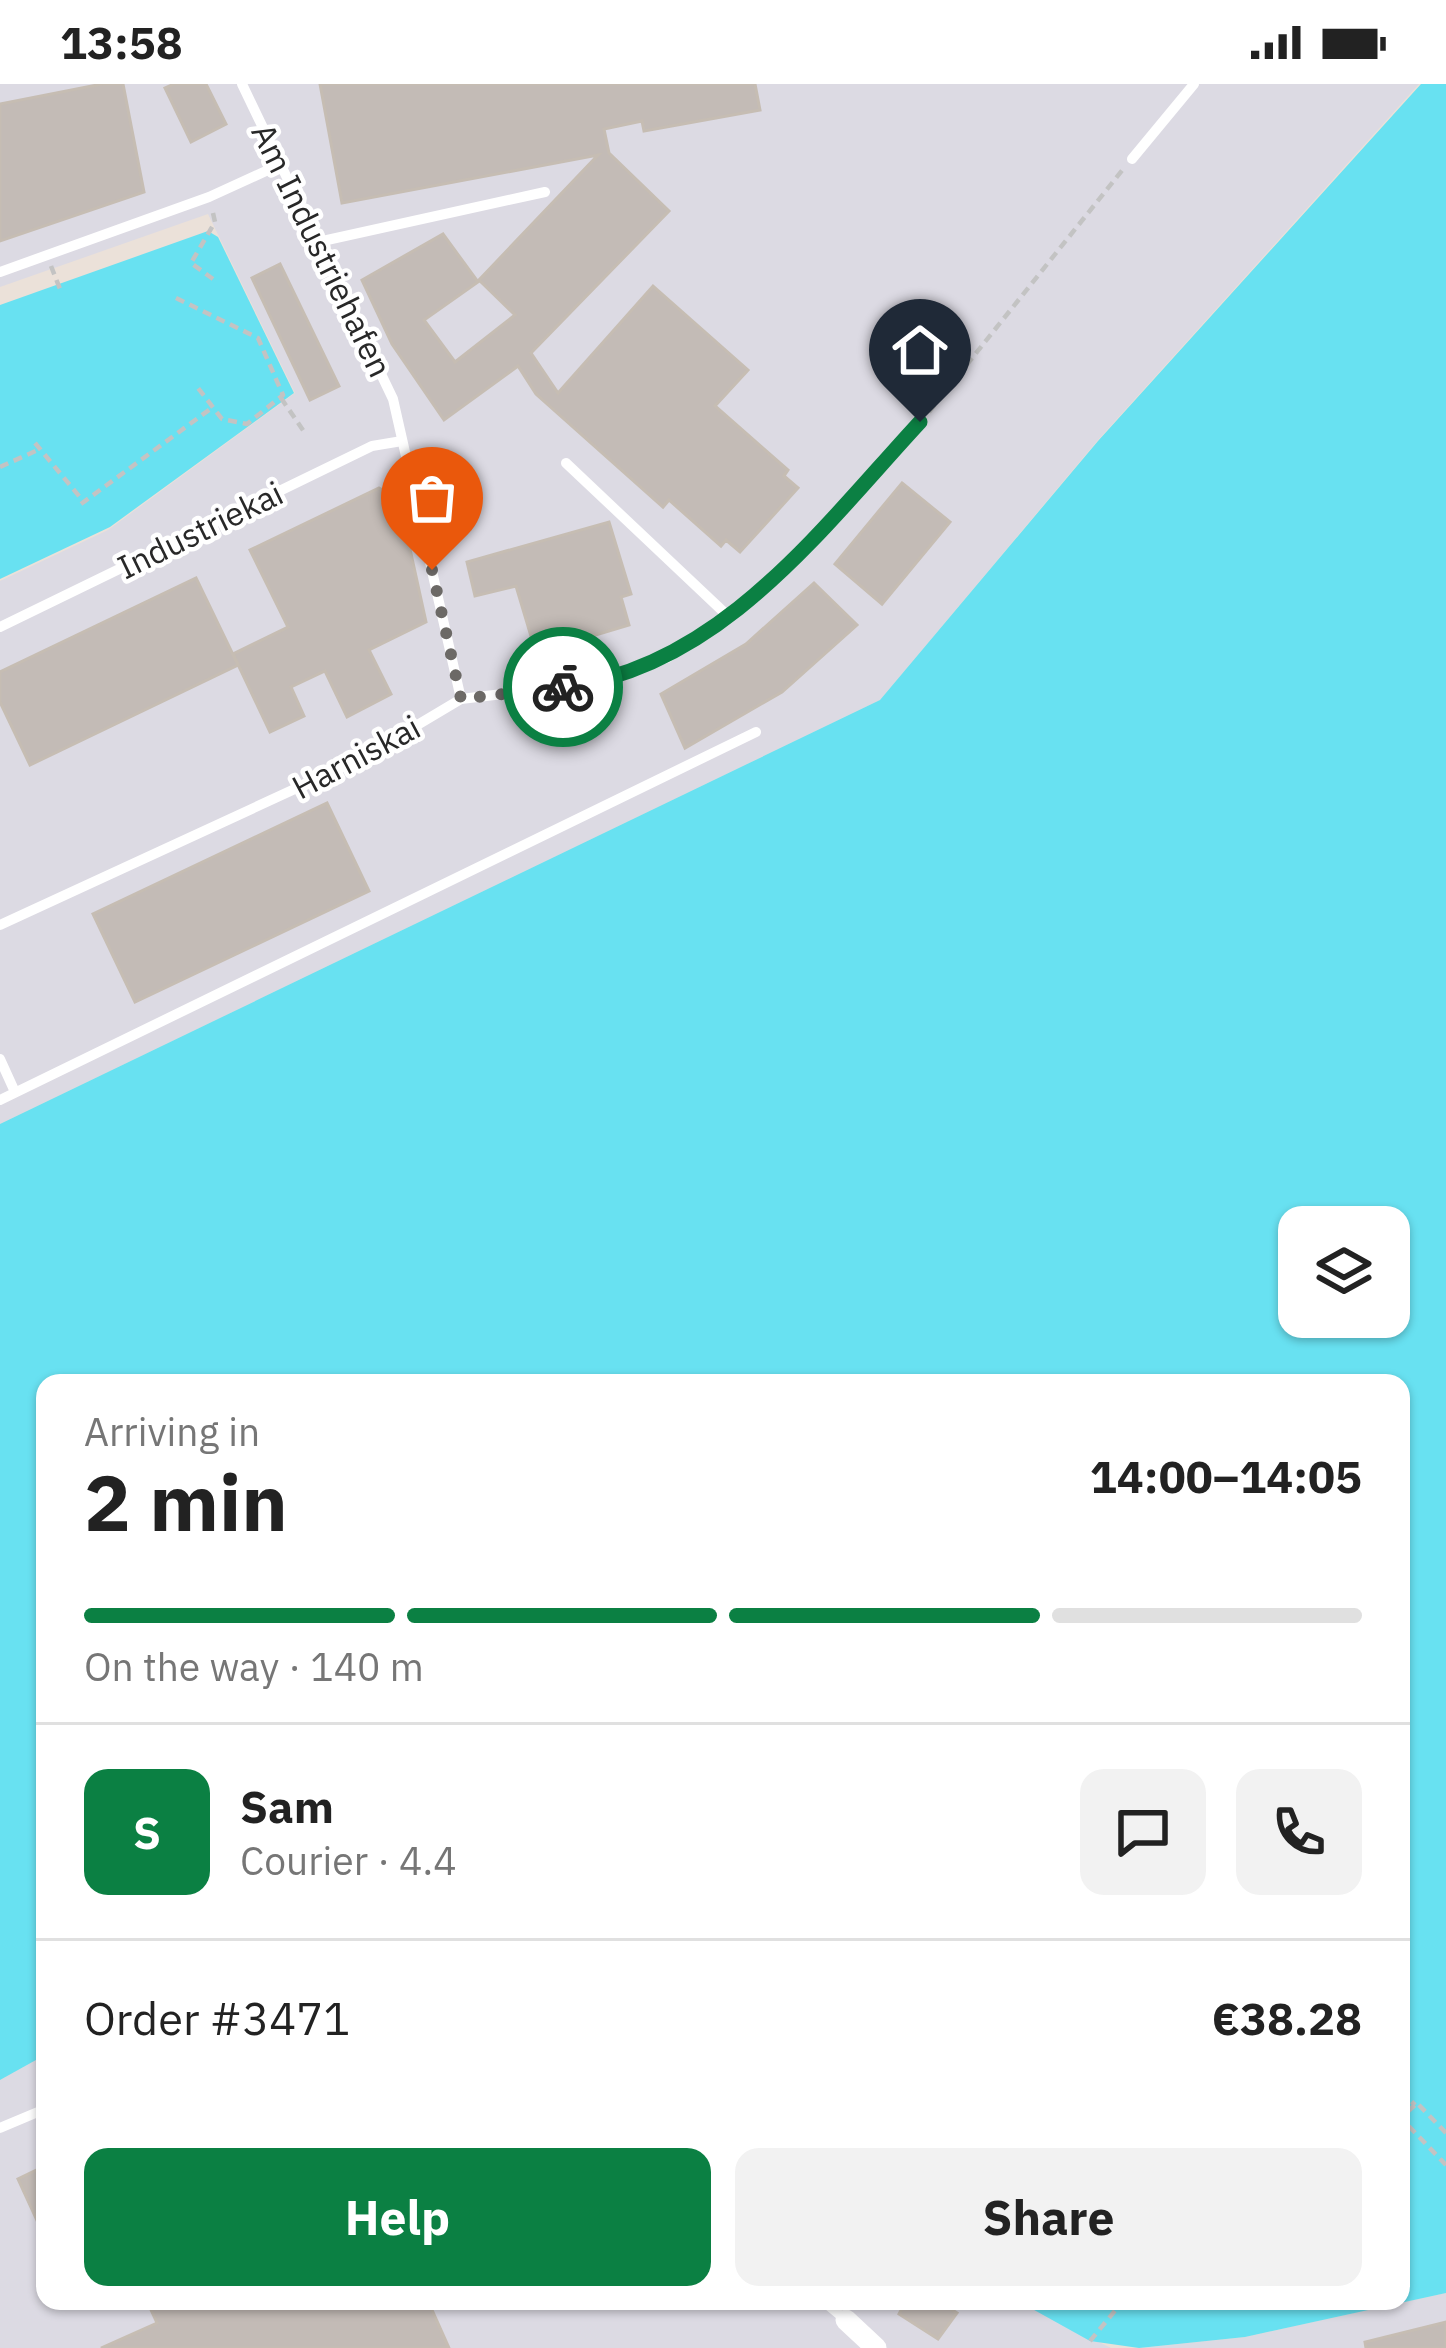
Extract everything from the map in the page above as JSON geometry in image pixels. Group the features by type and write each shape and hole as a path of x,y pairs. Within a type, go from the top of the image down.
{"street":[{"path":"846,2320 876,2348"}],"lane":[{"name":"Am Industriehafen","path":"242,84 380,363 461,699"},
{"path":"1132,159 1194,84"},
{"path":"0,272 209,197 279,165"},
{"path":"318,242 545,192"},
{"name":"Harniskai","path":"0,925 362,758 461,699 578,685 667,658 729,617 796,556 920,422"},
{"name":"Industriekai","path":"0,627 371,446 402,441"},
{"path":"566,463 729,617"},
{"path":"0,1100 756,732"},
{"path":"0,1060 15,1092"},
{"path":"0,2128 36,2113"},
{"path":"834,2310 846,2320"}],"path":[{"path":"920,422 1132,159"},
{"path":"213,279 191,263 215,222"},
{"path":"55,275 60,289"},
{"path":"176,298 258,338 280,397 305,433"},
{"path":"195,384 222,419 247,424 280,397"},
{"path":"0,467 37,446 82,503 213,407"},
{"path":"1410,2101 1446,2134"},
{"path":"1410,2109 1414,2105"},
{"path":"1410,2127 1446,2164"},
{"path":"1090,2341 1116,2310"}],"shaded area":[{"path":"0,84 1419,84 1098,440 880,700 0,1124 0,581 108,530 295,393 208,214 0,287"},
{"path":"36,2060 36,2310 1036,2310 1111,2348 0,2348 0,2080"},
{"path":"1446,2293 1446,2348 1139,2348 1245,2337 1368,2310 1410,2310 1410,2301"}],"water":[{"path":"1421,84 1446,84 1446,2293 1410,2301 1410,1374 36,1374 36,2060 0,2080 0,1124 880,700 1098,441"},
{"path":"208,231 218,237 294,393 110,527 0,579 0,305"},
{"path":"1034,2310 1368,2310 1245,2337 1139,2348 1090,2341"}],"building":[{"path":"123,84 144,192 0,241 0,104"},
{"path":"206,84 226,124 191,142 165,88"},
{"path":"320,84 755,84 760,110 644,131 642,121 604,129 609,153 669,211 531,353 558,393 653,286 748,370 715,406 788,470 784,476 798,488 740,552 726,540 721,546 669,500 663,507 536,394 518,366 444,420 392,344 362,280 443,234 478,282 424,320 455,362 515,315 479,280 598,155 342,203"},
{"path":"280,264 339,386 310,400 252,278"},
{"path":"902,483 950,522 882,604 835,564"},
{"path":"379,488 399,499 426,622 369,650 391,694 347,717 325,671 291,687 304,716 270,732 233,654 288,627 250,550"},
{"path":"609,522 631,594 621,597 629,625 536,653 516,586 475,596 467,562"},
{"path":"196,578 238,665 30,765 0,702 0,672"},
{"path":"814,583 857,625 782,692 685,748 661,694 746,644"},
{"path":"327,803 369,891 135,1002 93,914"},
{"path":"36,2170 36,2218 18,2179"},
{"path":"151,2310 432,2310 449,2348 101,2348 157,2323"},
{"path":"901,2310 957,2313 938,2339 899,2314"},
{"path":"1446,2322 1446,2348 1366,2348 1365,2342"}],"way so far":[{"path":"432,570 461,699 563,687"}],"route":[{"path":"563,687 667,658 729,617 796,556 920,422"}]}
